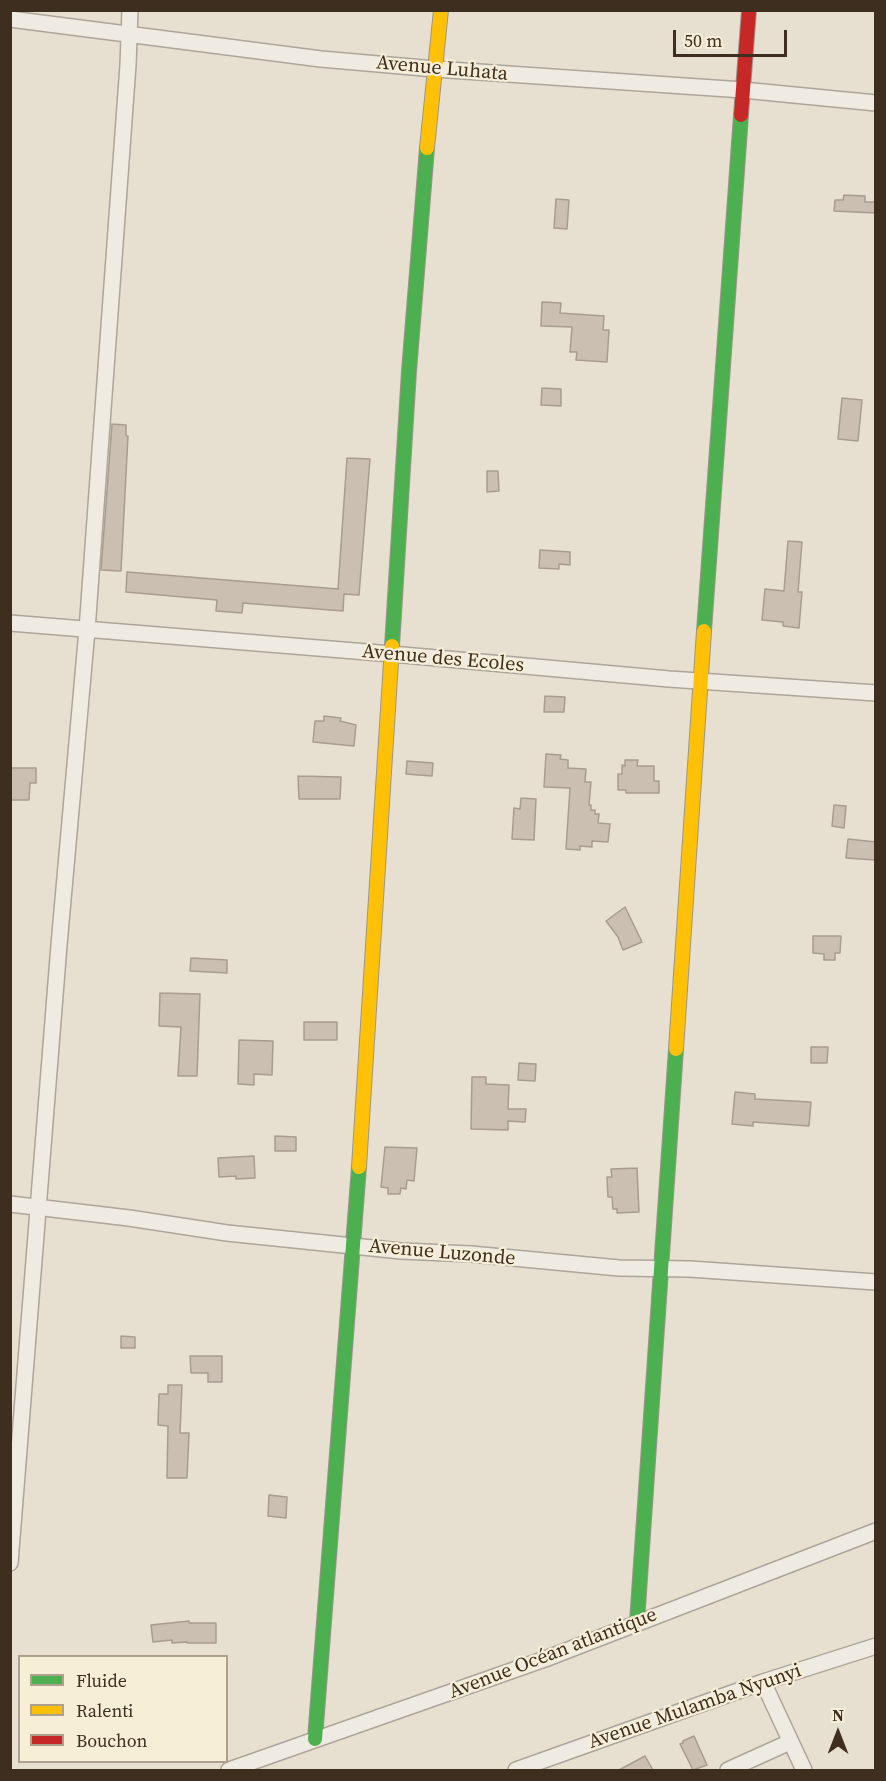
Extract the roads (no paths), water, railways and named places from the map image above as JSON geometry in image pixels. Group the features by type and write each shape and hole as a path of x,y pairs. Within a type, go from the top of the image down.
{"street":[{"path":"10,1563 60,933 87,630 130,10"},
{"path":"315,1739 354,1245 409,371 430,111 441,10"},
{"path":"637,1622 700,681 750,10"},
{"name":"Avenue Luhata","path":"10,19 310,58 744,90 876,103"},
{"name":"Avenue des Ecoles","path":"10,623 700,681 876,693"},
{"name":"Avenue Luzonde","path":"10,1204 39,1206 226,1233 401,1251 471,1254 609,1267 662,1268 876,1282"},
{"name":"Avenue Océan atlantique","path":"229,1770 545,1659 876,1531"},
{"name":"Avenue Mulamba Nyunyi","path":"516,1770 763,1682 876,1646"},
{"path":"763,1682 804,1770"},
{"path":"728,1770 790,1742"}]}
